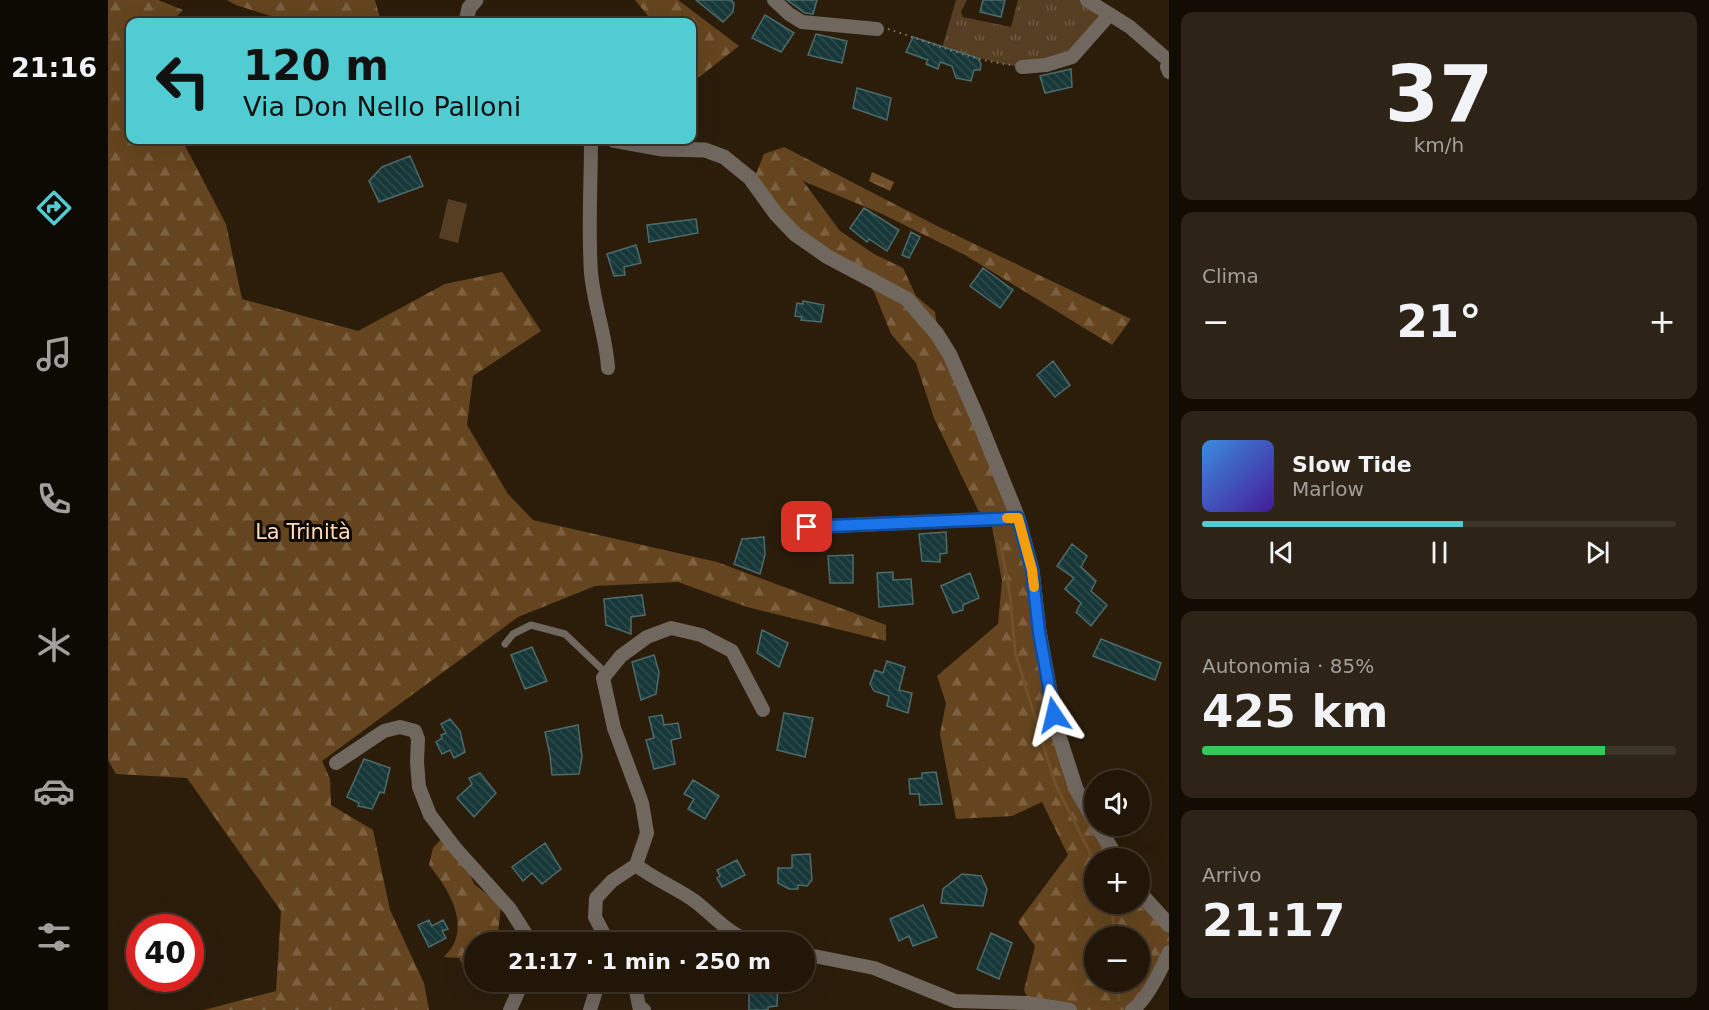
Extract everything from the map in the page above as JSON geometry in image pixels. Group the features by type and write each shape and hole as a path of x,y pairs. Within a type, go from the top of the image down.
{"street":[{"path":"466,18 476,0"},
{"path":"774,0 802,22 877,29"},
{"path":"1087,0 1130,27 1169,61 1167,67 1169,72"},
{"path":"1022,67 1046,65 1072,57 1110,14"},
{"path":"591,144 591,272 596,310 607,348 608,368"},
{"path":"635,144 662,149 705,150 724,157 750,177 776,214 795,234 828,257 907,299 937,334 950,355 1018,518 1032,570 1039,632 1057,730 1076,789 1084,802"},
{"path":"807,527 1018,518"},
{"path":"603,932 595,917 596,898 612,881 636,865 646,833 642,803 614,728 603,678 621,656 647,637 671,628 701,635 732,651 763,710"},
{"path":"336,763 384,731 400,727 415,731 418,739 419,787 430,815 456,849 510,909 525,932"},
{"path":"636,865 651,878 694,901 732,932"},
{"path":"1150,904 1169,925"},
{"path":"1132,1010 1138,1006 1149,990 1169,952"},
{"path":"815,956 874,968 955,1001 1070,1010"},
{"path":"510,1010 518,992"},
{"path":"590,1010 596,992"},
{"path":"636,992 639,1006 644,1010"}],"lane":[{"path":"505,644 513,634 531,625 565,634 607,674"}],"path":[{"path":"877,29 889,29 947,50 1022,67"}],"green space":[{"name":"La Trinità","path":"108,0 158,0 183,10 175,18 126,18 126,144 184,144 226,224 242,299 358,331 445,284 502,272 541,331 473,376 467,425 508,494 533,520 717,562 886,625 886,641 747,607 678,582 595,586 518,617 322,761 330,779 331,805 373,830 390,910 424,983 429,1010 204,1010 276,991 281,911 187,778 116,774 108,760"},
{"path":"227,0 375,0 380,18 277,18"},
{"path":"635,0 678,0 739,46 698,78 696,74 696,18 650,18"},
{"path":"956,0 967,0 961,12 963,17 1011,27 1018,0 1087,0 1110,14 1072,57 1022,67 942,48"},
{"path":"784,147 939,227 1131,319 1112,345 965,255 880,213 803,181 840,231 874,254 903,268 916,296 935,312 939,338 1018,518 1076,789 1084,802 1084,836 1104,836 1111,848 1084,848 1084,914 1150,914 1150,911 1169,925 1169,952 1150,989 1150,926 1084,926 1084,992 1148,992 1139,1010 1070,1010 1030,1004 1024,990 1035,946 1018,922 1068,855 1042,802 1012,816 956,819 940,734 946,703 937,676 998,624 1002,581 992,526 978,510 934,418 916,363 891,334 875,294 865,277 795,234 756,174 764,154"},
{"path":"448,199 467,204 458,243 439,238"},
{"path":"445,835 463,858 474,884 501,905 498,932 464,932 464,968 459,958 444,957 455,941 457,921 452,900 429,865 433,848"}],"water":[{"path":"872,172 894,182 890,191 869,181"}],"building":[{"path":"696,0 731,0 734,3 733,12 723,22"},
{"path":"787,0 817,0 813,14 805,13"},
{"path":"983,0 1005,0 1001,17 980,12"},
{"path":"765,15 794,33 781,52 752,38"},
{"path":"816,34 847,41 842,63 808,55"},
{"path":"913,37 978,58 981,64 980,70 974,70 971,81 956,78 952,66 940,62 938,69 926,64 928,60 906,52"},
{"path":"1071,69 1072,87 1045,93 1040,76"},
{"path":"857,88 891,98 887,120 853,108"},
{"path":"410,156 423,186 379,202 369,181 382,167"},
{"path":"864,208 899,230 887,251 869,239 867,242 850,228"},
{"path":"696,219 698,233 649,242 647,225"},
{"path":"911,232 920,237 909,258 902,255"},
{"path":"636,245 641,263 624,267 625,275 614,276 607,254"},
{"path":"983,268 1013,290 1000,308 970,286"},
{"path":"803,301 824,305 821,322 801,320 802,317 795,316 797,303 803,304"},
{"path":"1053,361 1070,385 1055,397 1037,375"},
{"path":"946,532 947,553 940,554 940,562 922,561 919,534"},
{"path":"764,537 765,555 760,574 734,564 742,539"},
{"path":"1072,544 1087,556 1081,567 1096,581 1091,591 1107,605 1091,626 1076,612 1081,603 1065,589 1074,578 1057,566"},
{"path":"853,555 853,583 830,583 828,556"},
{"path":"893,572 893,580 911,579 913,604 879,607 877,573"},
{"path":"970,573 979,598 963,605 963,610 953,613 941,586"},
{"path":"642,595 645,615 631,617 631,634 606,625 604,599"},
{"path":"762,630 788,643 779,667 757,653"},
{"path":"1101,639 1161,663 1155,680 1093,656"},
{"path":"532,647 547,681 525,689 511,655"},
{"path":"654,655 659,672 656,694 641,700 632,662"},
{"path":"887,661 905,667 899,690 912,693 908,713 887,706 889,696 874,691 870,684 875,670 883,673"},
{"path":"784,713 813,718 805,757 777,750"},
{"path":"662,715 664,725 678,723 681,738 671,740 675,764 654,769 646,740 654,738 649,717"},
{"path":"450,719 460,731 465,752 454,758 450,750 442,754 436,742 442,738 441,735 446,733 441,724"},
{"path":"578,725 582,757 579,774 552,775 545,732"},
{"path":"364,759 390,768 384,793 380,792 372,809 358,806 359,803 347,797"},
{"path":"936,772 942,804 920,805 919,794 910,794 909,779 922,778 922,773"},
{"path":"480,773 496,793 474,817 457,798 472,784 469,778"},
{"path":"693,780 719,796 705,819 688,809 694,799 684,794"},
{"path":"545,843 561,869 542,884 532,873 523,881 512,867"},
{"path":"810,854 812,880 807,886 798,885 798,889 789,889 778,883 778,868 792,868 792,855"},
{"path":"737,860 745,875 722,887 717,878 720,876 717,870"},
{"path":"962,874 981,876 987,889 983,906 941,903 943,889"},
{"path":"923,905 937,937 913,946 909,936 899,941 890,919"},
{"path":"429,920 432,926 443,920 448,929 442,931 446,938 429,947 418,925"},
{"path":"991,933 1012,943 999,979 977,969"},
{"path":"749,992 778,992 777,1006 768,1007 768,1010 749,1010"}],"waterway":[{"path":"1000,542 1010,594 1015,652 1055,783 1088,848"},
{"path":"1112,914 1114,926"},
{"path":"1119,992 1119,1000"}],"slow traffic":[{"path":"1007,518 1018,518 1032,570 1034,587"}],"route":[{"path":"807,527 1018,518 1032,570 1039,632 1054,715"}]}
